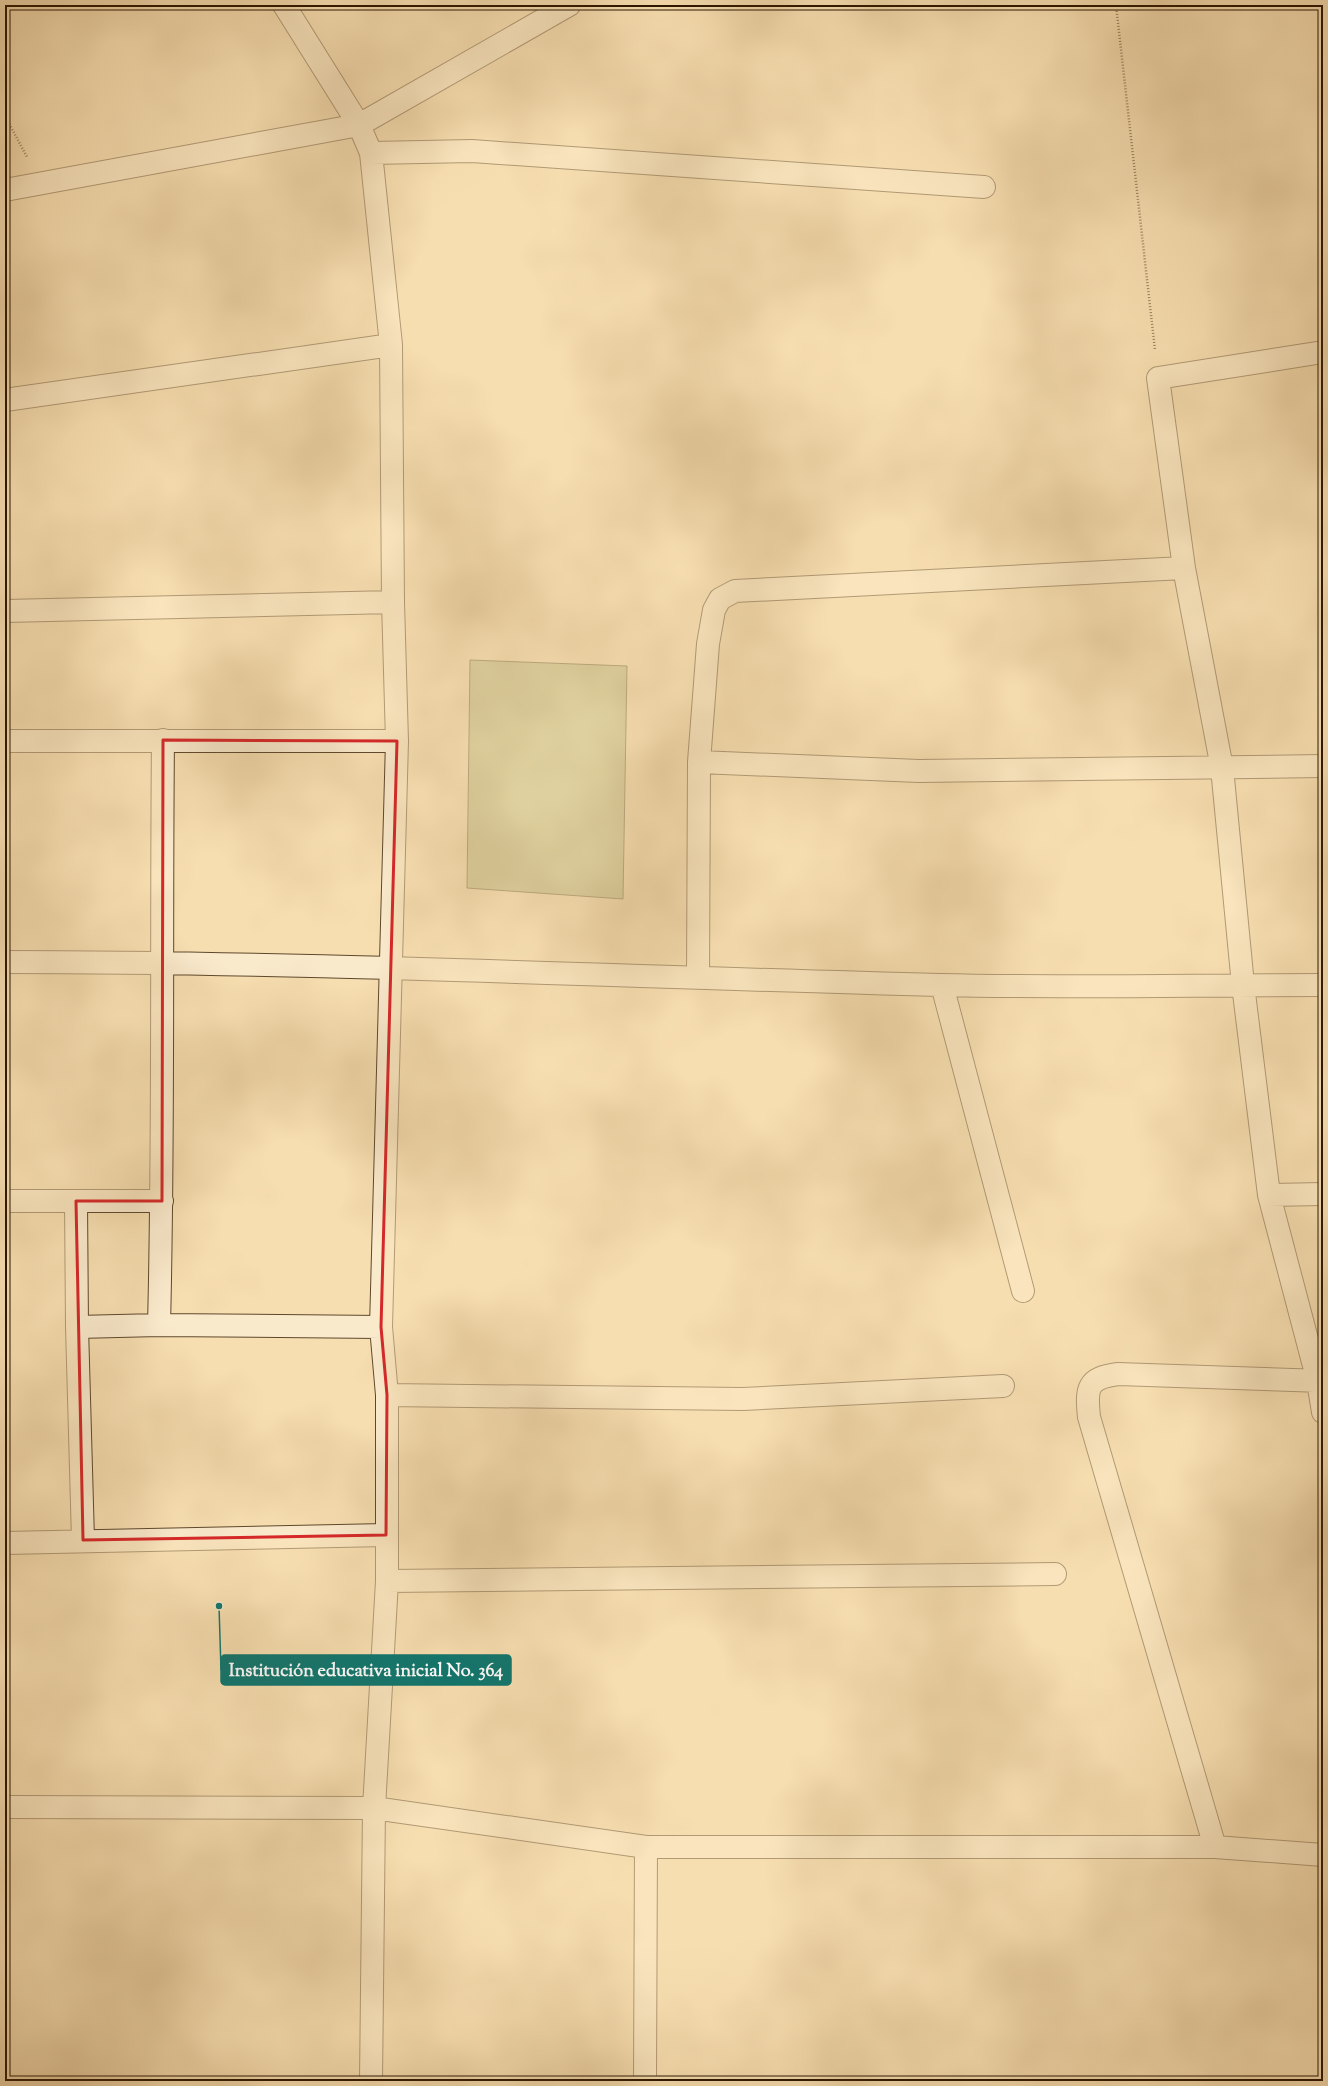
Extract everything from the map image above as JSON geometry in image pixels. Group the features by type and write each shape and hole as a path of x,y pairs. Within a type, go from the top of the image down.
{"street":[{"path":"284,5 359,124 371,153 391,345 393,602 397,741 381,1327 387,1395 387,1581 374,1808 371,2081"},
{"path":"5,190 359,124 566,6"},
{"path":"371,153 472,151 984,187"},
{"path":"5,400 391,345"},
{"path":"1323,352 1158,378 1184,568 1222,768 1243,985 1269,1195 1320,1381 1323,1412"},
{"path":"698,977 699,762 708,644 714,610 720,599 735,591 1184,568"},
{"path":"5,611 393,602"},
{"path":"159,1324 162,1201 161,962 163,740"},
{"path":"5,741 397,741"},
{"path":"699,762 919,771 1323,766"},
{"path":"5,962 161,962 391,967 942,985 1323,985"},
{"path":"942,985 1023,1291"},
{"path":"1269,1195 1323,1194"},
{"path":"5,1201 162,1201"},
{"path":"76,1201 77,1327 83,1540"},
{"path":"77,1327 159,1324 381,1327"},
{"path":"1215,1847 1089,1417 1087,1397 1091,1385 1102,1376 1118,1374 1320,1381"},
{"path":"387,1395 743,1399 1003,1386"},
{"path":"5,1543 83,1540 386,1535"},
{"path":"387,1581 1055,1574"},
{"path":"5,1807 374,1808 646,1847 1215,1847 1323,1855"},
{"path":"645,2081 646,1847"}],"path":[{"path":"1116,5 1158,378"},
{"path":"5,116 41,184"}],"highlighted area":[{"path":"163,740 397,741 381,1327 387,1395 386,1535 83,1540 76,1201 162,1201"}],"green space":[{"path":"470,660 627,666 623,899 467,888"}],"place":[{"name":"Institución educativa inicial No. 364","path":"219,1606"}]}
